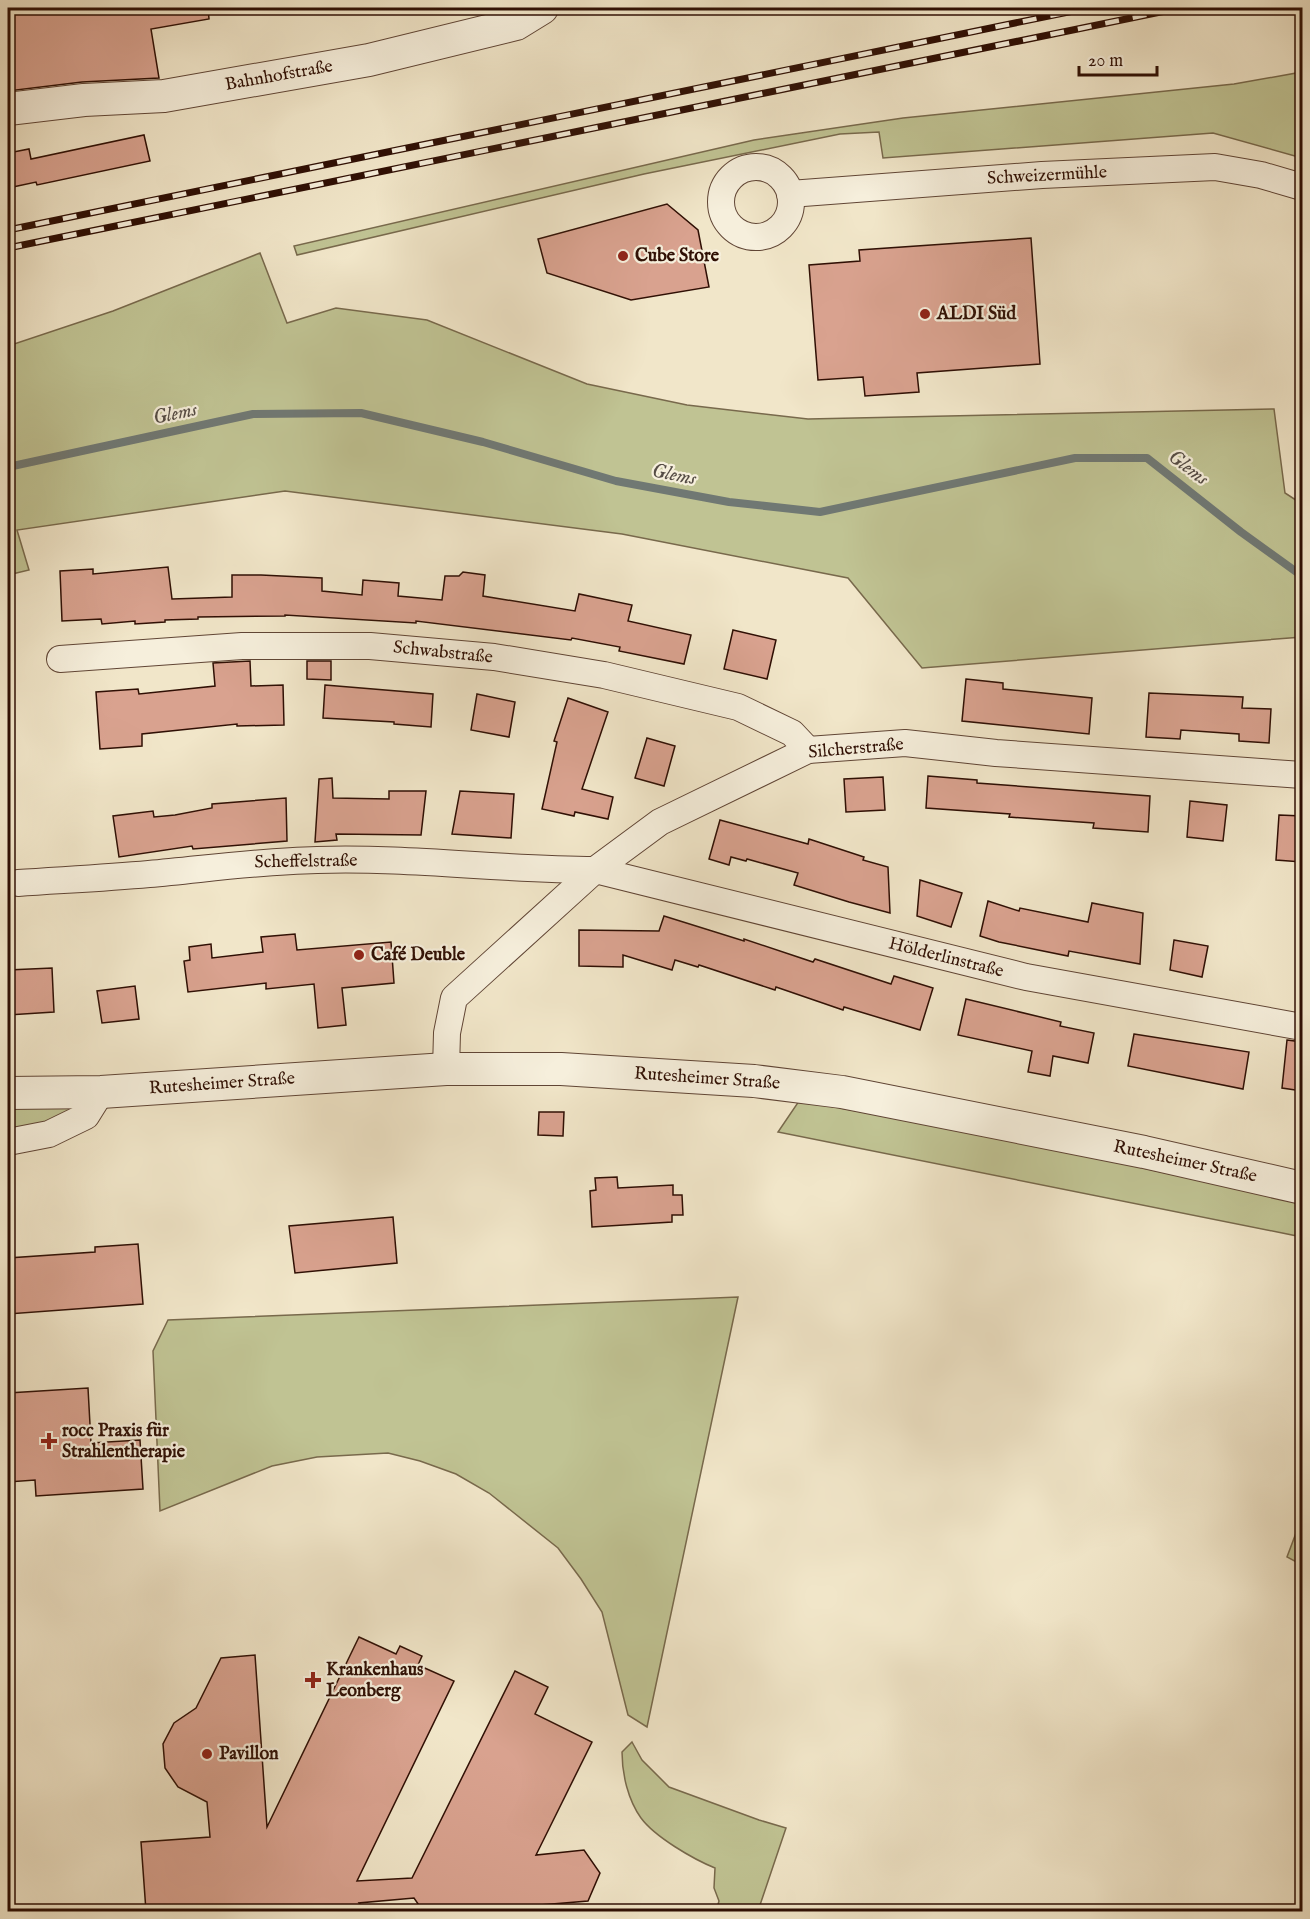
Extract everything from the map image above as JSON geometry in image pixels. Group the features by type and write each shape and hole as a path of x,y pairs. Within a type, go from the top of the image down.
{"street":[{"name":"Bahnhofstraße","path":"8,109 84,100 164,96 369,60 516,24 542,8"},
{"name":"Schweizermühle","path":"790,194 1042,175 1215,167 1302,187"},
{"name":"Schwabstraße","path":"60,659 242,646 370,646 494,657 604,675 738,707 792,733 808,750"},
{"name":"Silcherstraße","path":"446,1069 447,1033 454,998 595,870 660,822 808,750 905,743 996,753 1302,775"},
{"name":"Scheffelstraße","path":"18,883 150,874 246,863 319,860 398,860 551,870 595,870"},
{"name":"Hölderlinstraße","path":"595,870 1026,977 1302,1027"},
{"name":"Rutesheimer Straße","path":"8,1093 101,1092 446,1069 561,1069 754,1081 842,1092 1144,1152 1302,1188"},
{"path":"8,1142 49,1134 86,1116 101,1092"}],"green space":[{"path":"1302,72 1302,158 1213,133 883,158 879,132 840,134 644,174 297,255 294,246 754,140 903,118 1234,84"},
{"path":"260,253 287,323 336,308 427,320 587,384 687,405 808,419 1274,409 1285,493 1302,504 1302,637 922,668 848,578 622,534 285,491 17,530 29,570 8,575 8,346 113,311"},
{"path":"101,1092 86,1116 8,1142 8,1093"},
{"path":"799,1101 988,1136 1302,1203 1302,1237 778,1132"},
{"path":"738,1297 647,1727 628,1715 602,1612 558,1548 489,1493 456,1474 388,1453 317,1457 272,1466 160,1511 153,1351 168,1320"},
{"path":"1302,1517 1302,1565 1287,1557"},
{"path":"632,1742 642,1760 669,1787 786,1828 758,1911 716,1911 719,1901 714,1888 715,1868 675,1847 655,1833 641,1818 629,1795 623,1769 622,1752"}],"building":[{"path":"8,8 208,8 209,19 151,29 159,78 82,82 8,91"},
{"path":"144,135 150,161 37,185 36,182 8,188 8,153 29,149 31,159"},
{"name":"Cube Store","path":"667,204 698,230 709,287 631,300 547,273 538,239"},
{"name":"ALDI Süd","path":"1031,238 1040,364 917,373 919,392 865,396 863,377 818,380 809,265 860,261 859,250"},
{"path":"168,567 172,599 232,597 232,575 261,575 322,578 322,591 362,595 363,580 399,583 398,596 442,600 445,576 459,576 463,572 485,575 483,596 575,611 579,594 632,605 628,621 691,635 684,664 619,651 620,647 572,638 571,640 416,621 416,623 285,615 198,617 198,619 135,624 135,621 102,624 101,619 62,621 60,571 93,569 93,574"},
{"path":"733,630 776,640 767,679 724,669"},
{"path":"250,661 251,686 283,685 284,725 237,726 237,724 142,734 142,746 100,749 96,692 138,689 139,694 215,686 213,663"},
{"path":"307,661 331,661 331,680 307,679"},
{"path":"966,679 1003,683 1003,689 1092,698 1089,734 962,721"},
{"path":"325,685 433,694 431,727 394,724 394,722 323,718"},
{"path":"1149,693 1243,697 1242,708 1271,709 1269,743 1239,741 1239,734 1181,730 1180,739 1146,737"},
{"path":"477,694 515,702 509,737 471,730"},
{"path":"568,698 608,712 582,789 613,797 608,819 575,812 574,816 542,809 557,742 554,741"},
{"path":"647,738 675,746 664,786 635,778"},
{"path":"928,776 977,780 977,783 1150,796 1148,832 1093,828 1094,823 926,808"},
{"path":"883,777 885,810 846,812 844,779"},
{"path":"332,778 333,798 389,799 389,791 426,791 421,835 336,834 337,840 315,842 319,779"},
{"path":"460,791 514,794 511,838 452,834"},
{"path":"286,798 287,841 193,849 192,846 119,857 113,816 153,811 154,817 175,815 212,808 212,804"},
{"path":"1190,801 1227,805 1223,841 1187,837"},
{"path":"1279,815 1302,816 1302,862 1276,860"},
{"path":"720,820 808,844 809,839 888,867 890,913 794,885 798,873 747,859 746,861 731,857 729,865 709,859"},
{"path":"920,880 962,893 951,927 917,916"},
{"path":"988,901 1019,911 1020,908 1088,922 1092,903 1143,913 1140,964 1069,951 1068,956 980,936"},
{"path":"664,916 813,962 815,959 891,984 894,976 933,988 920,1030 844,1007 843,1010 776,987 775,990 699,965 698,967 675,960 672,970 623,955 623,967 579,966 579,930 659,931"},
{"path":"295,934 297,950 391,942 394,983 342,988 346,1025 318,1028 314,984 266,989 266,983 188,992 184,961 190,960 189,947 211,944 212,958 263,952 261,937"},
{"path":"1174,940 1208,946 1202,977 1170,970"},
{"path":"52,968 54,1012 8,1015 8,970"},
{"path":"135,986 139,1019 102,1023 97,991"},
{"path":"966,999 1061,1022 1060,1026 1094,1033 1088,1063 1053,1056 1050,1076 1028,1072 1032,1051 958,1035"},
{"path":"1134,1034 1249,1052 1243,1089 1128,1066"},
{"path":"1287,1040 1302,1042 1302,1091 1282,1088"},
{"path":"539,1112 564,1112 563,1136 538,1135"},
{"path":"617,1177 618,1188 673,1185 673,1195 682,1195 683,1215 672,1215 672,1222 592,1227 590,1191 596,1190 595,1178"},
{"path":"393,1217 397,1263 295,1273 289,1226"},
{"path":"138,1244 143,1304 8,1314 8,1258 95,1252 95,1247"},
{"name":"rocc Praxis für Strahlentherapie","path":"88,1388 91,1443 140,1440 143,1489 36,1496 35,1480 8,1482 8,1393"},
{"path":"359,1637 396,1654 400,1646 422,1656 418,1665 454,1681 357,1881 412,1878 515,1671 548,1687 535,1714 592,1742 536,1855 584,1850 600,1873 588,1901 541,1905 545,1911 423,1911 414,1898 359,1903 365,1911 146,1911 141,1842 210,1837 207,1802 178,1787 165,1768 163,1744 174,1723 196,1708 221,1658 255,1655 267,1827"}],"waterway":[{"name":"Glems","path":"8,467 253,414 361,413 483,442 616,481 729,502 820,512 1075,458 1147,458 1241,532 1302,576"}],"railway":[{"path":"8,230 1088,8"},
{"path":"8,248 1180,8"}],"place":[{"name":"Cube Store","path":"623,256"},
{"name":"ALDI Süd","path":"925,314"},
{"name":"Café Deuble","path":"359,955"},
{"name":"rocc Praxis für Strahlentherapie","path":"49,1441"},
{"name":"Krankenhaus Leonberg","path":"313,1680"},
{"name":"Pavillon","path":"207,1754"}]}
